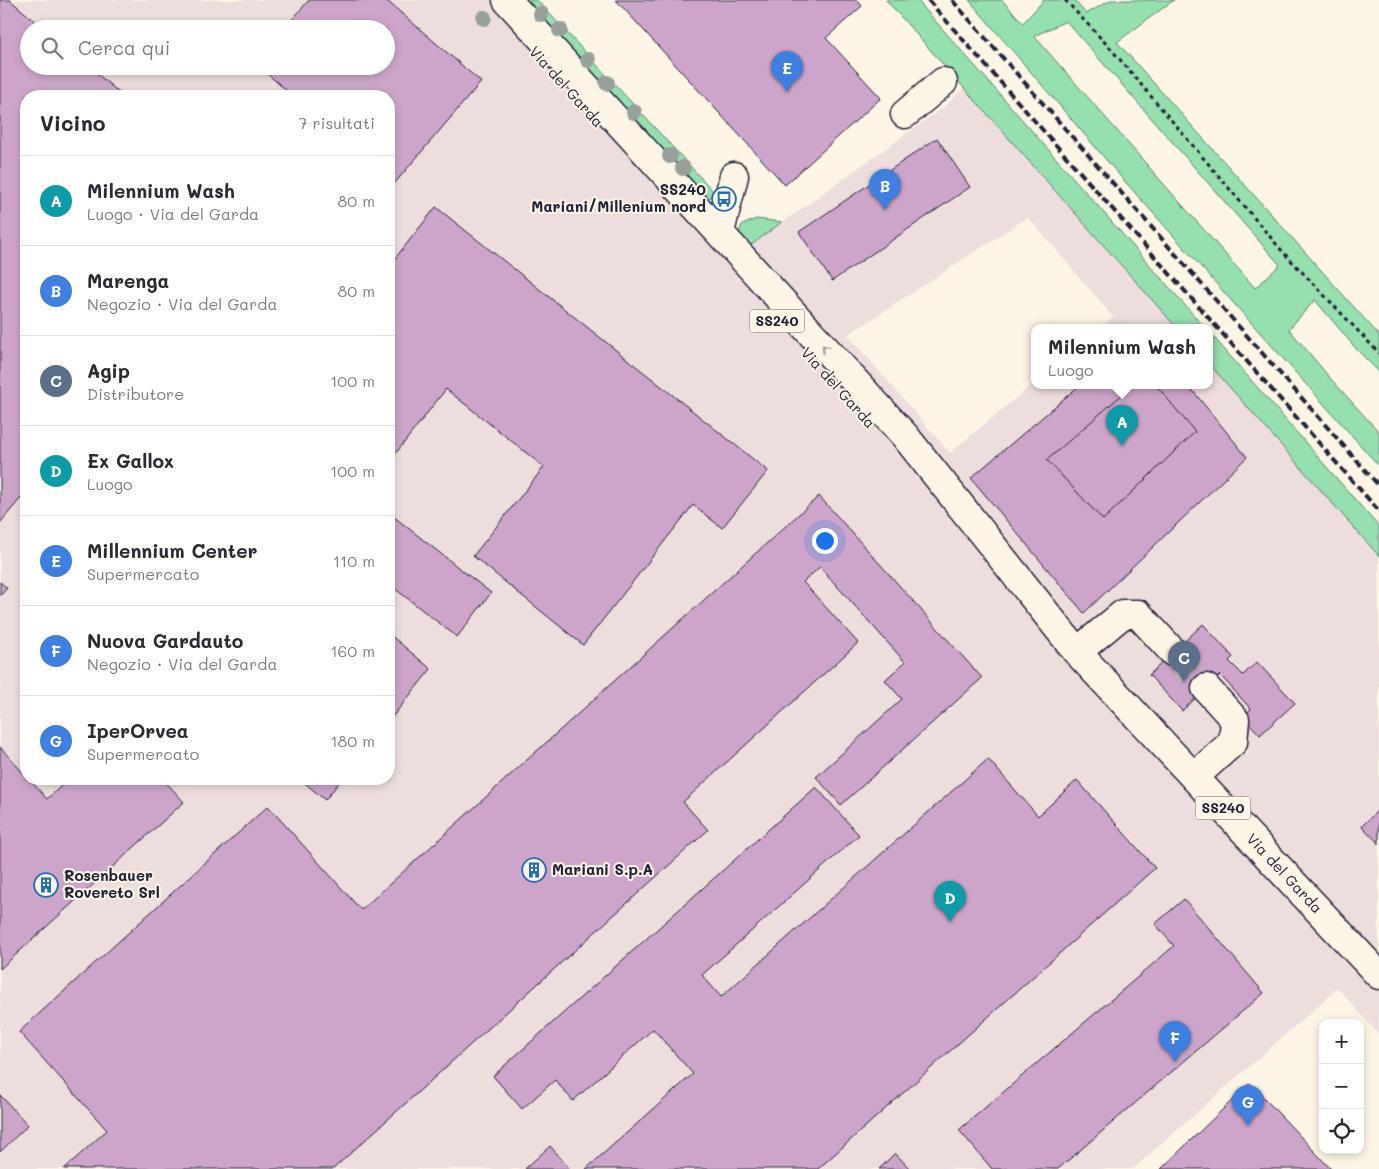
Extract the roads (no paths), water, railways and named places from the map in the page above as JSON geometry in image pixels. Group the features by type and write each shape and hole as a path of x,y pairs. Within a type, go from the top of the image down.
{"main road":[{"name":"Via del Garda","path":"488,0 701,238 1073,646 1379,975"},
{"name":"Via del Garda","path":"507,0 904,436 1073,646"},
{"path":"905,114 943,82"},
{"path":"720,232 734,176"},
{"path":"1073,646 1123,614 1138,614 1174,652"},
{"path":"1194,777 1233,742 1235,720 1206,688"}],"tunnel":[{"path":"1173,652 1206,688"}],"railway":[{"path":"928,0 1379,511"},
{"path":"952,0 1379,486"}],"place":[{"name":"Millennium Center","path":"787,92"},
{"name":"SS240 Mariani/Millenium nord","path":"724,199"},
{"name":"Marenga","path":"885,210"},
{"name":"Milennium Wash","path":"1122,446"},
{"name":"Agip","path":"1184,682"},
{"name":"Mariani S.p.A","path":"534,870"},
{"name":"Rosenbauer Rovereto Srl","path":"46,885"},
{"name":"Ex Gallox","path":"950,922"},
{"name":"Nuova Gardauto","path":"1175,1062"},
{"name":"IperOrvea","path":"1248,1126"}]}
